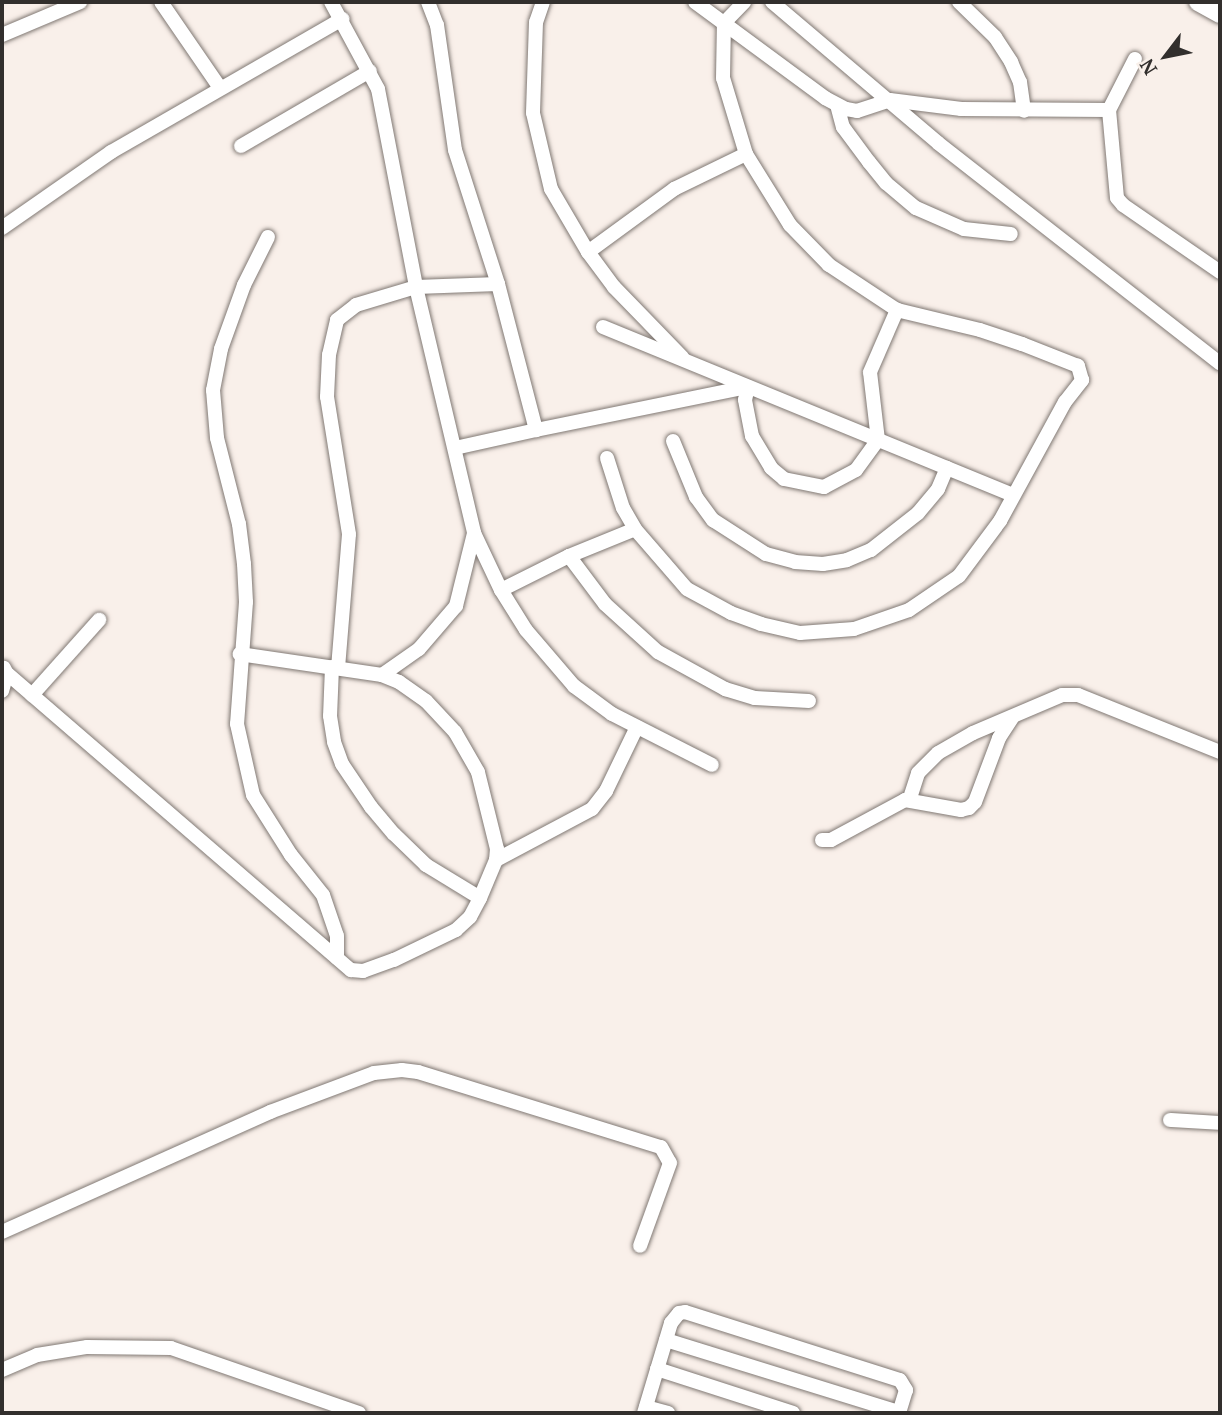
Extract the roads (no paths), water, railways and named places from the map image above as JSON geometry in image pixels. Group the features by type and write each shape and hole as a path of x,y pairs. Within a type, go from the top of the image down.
{"main road":[{"path":"1198,2 1220,14"}],"street":[{"path":"2,35 80,2"},
{"path":"162,2 220,88"},
{"path":"331,2 370,71 385,113 416,287 474,533 501,590 526,630 574,686 637,727 712,765"},
{"path":"428,2 437,24 455,150 498,284 536,430"},
{"path":"543,2 536,22 533,113 551,189 587,252 643,320 688,363"},
{"path":"695,2 836,106 857,111 890,100 961,109 1109,110"},
{"path":"607,458 623,508 635,529 687,589 731,613 800,633 855,629 909,610 959,576 1000,521 1065,402 1082,380 1081,370 980,330 897,310 829,265 790,225 746,154 723,78 724,23 744,2"},
{"path":"772,2 938,143 1220,363"},
{"path":"959,2 995,37 1011,62 1020,82 1024,111"},
{"path":"2,228 111,152 342,19"},
{"path":"1135,59 1109,110 1117,198 1134,213 1219,270"},
{"path":"241,146 370,71"},
{"path":"836,106 844,127 869,162 886,183 916,208 964,229 1011,234"},
{"path":"587,252 674,189 746,154"},
{"path":"268,237 244,285 221,349 213,390 217,438 242,545 246,602 240,654 237,724 253,795 291,855 323,895 337,936 337,958"},
{"path":"480,898 426,865 394,834 371,807 342,764 334,742 330,716 349,534 327,397 329,355 337,320 342,313 356,305 416,287 498,284"},
{"path":"748,387 745,400 752,436 771,468 783,480 824,487 842,480 867,458 878,440 870,372 897,310"},
{"path":"603,327 1013,495"},
{"path":"455,447 748,387"},
{"path":"673,441 696,497 713,520 766,554 795,562 823,564 847,560 871,550 918,513 938,489 947,468"},
{"path":"501,590 569,556 635,529"},
{"path":"382,675 419,649 456,606 474,533"},
{"path":"569,556 605,604 658,652 725,689 755,698 809,701"},
{"path":"32,695 99,620"},
{"path":"4,669 351,970 359,971 416,952 456,930 470,917 496,860 496,838 484,788 463,743 426,701 399,682 382,675 240,654"},
{"path":"2,691 4,669"},
{"path":"911,799 918,773 938,753 973,733 1062,695 1078,695 1220,752"},
{"path":"822,840 831,840 894,804 911,799 961,810 972,805 999,738 1012,718"},
{"path":"496,860 592,809 606,791 637,727"},
{"path":"2,1231 270,1112 374,1073 402,1070 418,1072 661,1147 670,1163 640,1246"},
{"path":"1170,1120 1220,1124"},
{"path":"666,1340 899,1412 906,1390 900,1380 685,1312 675,1317 666,1340 645,1410 668,1413"},
{"path":"2,1370 37,1355 87,1347 171,1348 359,1413"},
{"path":"657,1369 793,1413"}]}
